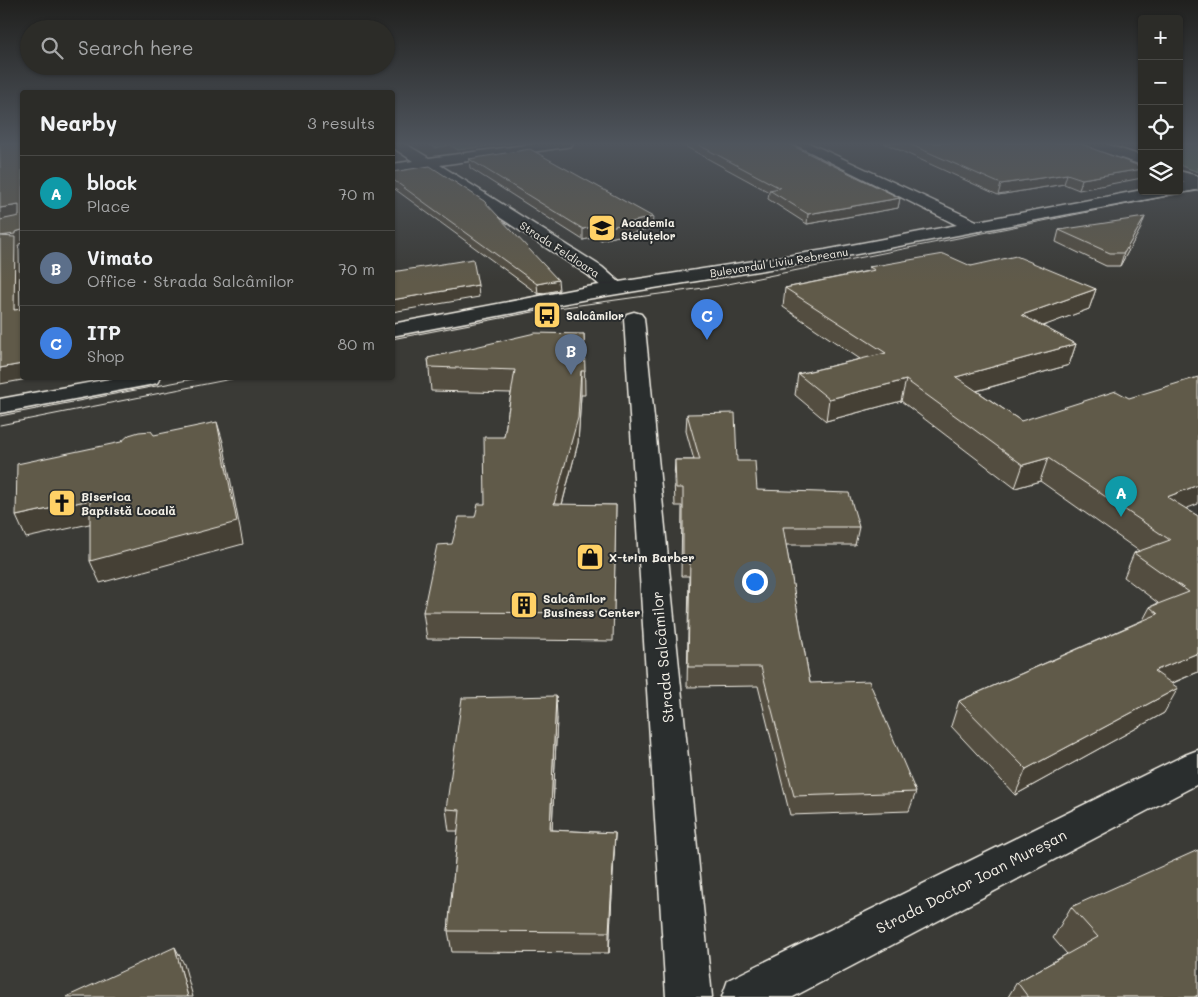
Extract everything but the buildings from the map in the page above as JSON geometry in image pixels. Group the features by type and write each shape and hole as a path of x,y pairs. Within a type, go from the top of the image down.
{"street":[{"name":"Strada Feldioara","path":"468,190 595,271 616,288"},
{"path":"896,190 975,227"},
{"name":"Bulevardul Liviu Rebreanu","path":"395,329 616,288 825,255 1143,195"},
{"name":"Strada Salcâmilor","path":"634,318 689,997"},
{"path":"0,406 138,380"},
{"name":"Strada Doctor Ioan Mureșan","path":"745,997 1198,766"}],"tram line":[{"path":"395,338 543,310 718,286 1198,190"},
{"path":"0,416 188,380"},
{"path":"0,425 226,380"}],"place":[{"name":"Academia Steluțelor","path":"602,228"},
{"name":"Salcâmilor","path":"547,315"},
{"name":"ITP","path":"707,340"},
{"name":"Vimato","path":"571,375"},
{"name":"Biserica Baptistă Locală","path":"62,503"},
{"name":"block","path":"1121,517"},
{"name":"X-trim Barber","path":"590,557"},
{"name":"Salcâmilor Business Center","path":"524,605"}]}
